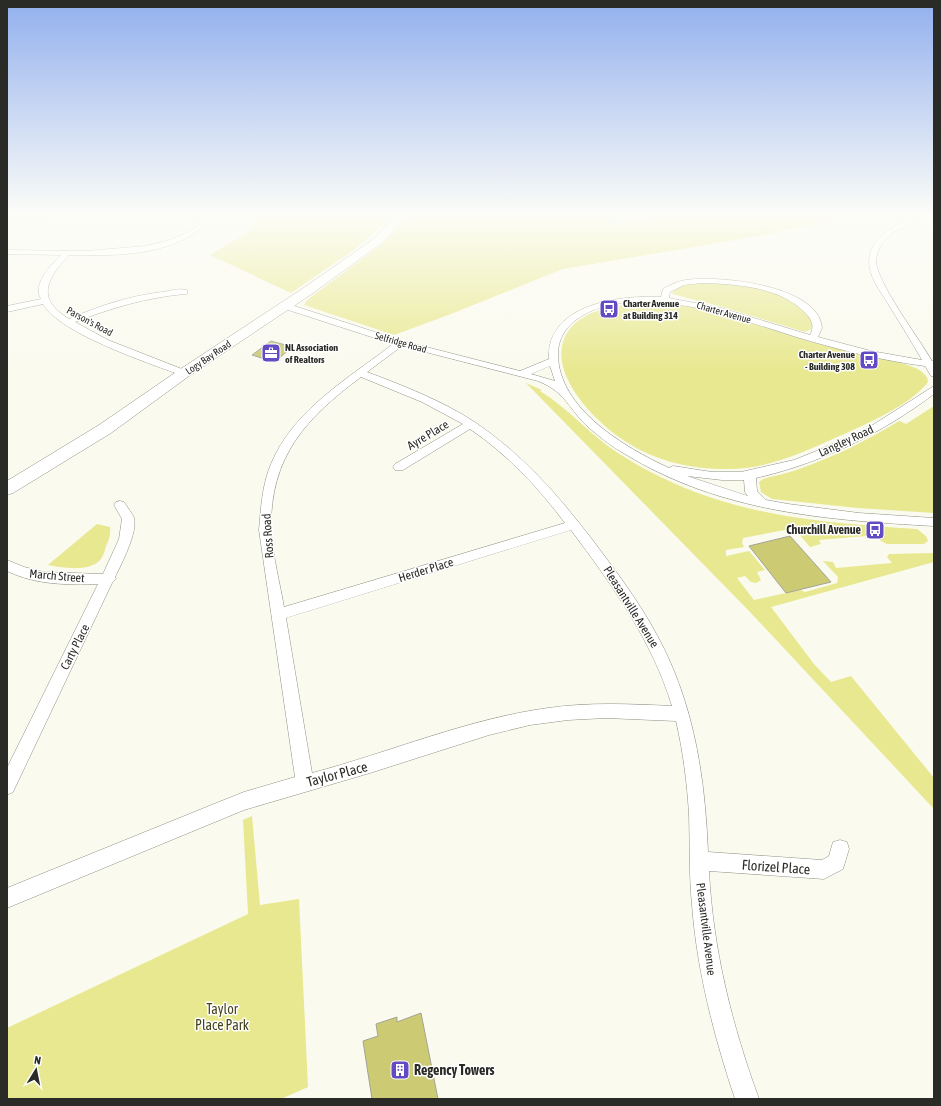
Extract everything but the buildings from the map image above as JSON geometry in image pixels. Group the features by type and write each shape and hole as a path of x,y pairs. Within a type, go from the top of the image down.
{"main road":[{"name":"Logy Bay Road","path":"7,489 105,429 184,373 340,268"}],"street":[{"path":"7,309 44,301 43,288 47,276 54,268"},
{"path":"873,268 874,273 884,291 932,364 934,374"},
{"path":"665,299 666,291 688,282 722,282 765,289 793,300 812,313 818,326 818,333 812,339"},
{"path":"68,322 129,299 154,294 184,292"},
{"name":"Charter Avenue","path":"580,413 566,395 556,373 553,361 553,349 557,335 569,321 592,309 610,303 641,299 665,299 710,308 853,350 932,364"},
{"name":"Parson's Road","path":"44,301 52,311 68,322 122,350 184,373"},
{"name":"Selfridge Road","path":"285,306 400,343 547,381 566,395"},
{"name":"Ross Road","path":"305,783 265,530 265,511 272,477 286,445 307,416 331,394 400,343"},
{"path":"519,374 536,369 553,361"},
{"name":"Pleasantville Avenue","path":"360,373 430,401 471,424 504,449 546,489 610,573 653,638 670,676 682,714 692,762 696,789 701,904 716,998 747,1099"},
{"name":"Selfridge Road","path":"519,374 580,413"},
{"name":"Langley Road","path":"656,467 710,475 750,475 796,463 853,439 889,419 934,389"},
{"path":"580,413 622,448 656,467 708,490 766,506 863,518 934,522"},
{"name":"Ayre Place","path":"399,467 471,424"},
{"path":"750,475 751,492 755,498 766,506"},
{"name":"Carty Place","path":"7,786 109,579 125,539 128,519 120,505"},
{"name":"Herder Place","path":"278,615 574,525"},
{"name":"March Street","path":"7,565 20,573 37,577 64,579 109,579"},
{"name":"Taylor Place","path":"7,898 148,839 245,801 369,765 486,728 530,718 570,712 642,712 682,714"},
{"name":"Florizel Place","path":"699,861 824,870 836,862 840,849"}],"green space":[{"path":"237,268 328,268 291,293"},
{"path":"351,268 571,268 563,269 394,335 304,305 307,300"},
{"path":"690,283 742,286 781,295 797,304 808,314 813,328 805,332 719,306 672,294 677,288"},
{"path":"649,303 687,306 703,309 825,346 903,363 920,371 926,376 928,382 910,399 885,414 823,444 785,459 759,466 732,469 704,468 676,463 637,448 613,433 600,422 576,394 562,363 562,348 567,333 574,324 593,313 604,309"},
{"path":"526,383 542,390 540,391 551,398 618,453 653,473 689,490 725,502 762,511 838,523 917,529 926,536 928,541 924,544 887,544 881,541 877,535 819,540 821,544 810,547 798,533 790,529 743,538 742,543 744,547 726,550 726,556 749,551 765,570 757,572 761,580 756,583 751,582 745,576 737,578 754,600 800,590 805,592 837,583 838,577 823,561 833,562 836,568 892,563 887,557 889,554 934,553 934,562 771,607 814,664 831,682 851,676 934,778 934,809 750,612"},
{"path":"934,406 934,513 858,508 772,499 761,492 759,482 763,479 794,471 838,454 899,421 906,424"},
{"path":"97,524 110,527 109,539 100,560 95,564 83,568 68,568 48,565"},
{"name":"Taylor Place Park","path":"252,816 260,905 299,899 308,1087 281,1099 7,1099 7,1028 248,914 243,820"}],"place":[{"name":"Charter Avenue at Building 314","path":"609,309"},
{"name":"NL Association of Realtors","path":"271,353"},
{"name":"Charter Avenue - Building 308","path":"869,360"},
{"name":"Churchill Avenue","path":"875,530"},
{"name":"Regency Towers","path":"400,1070"}]}
